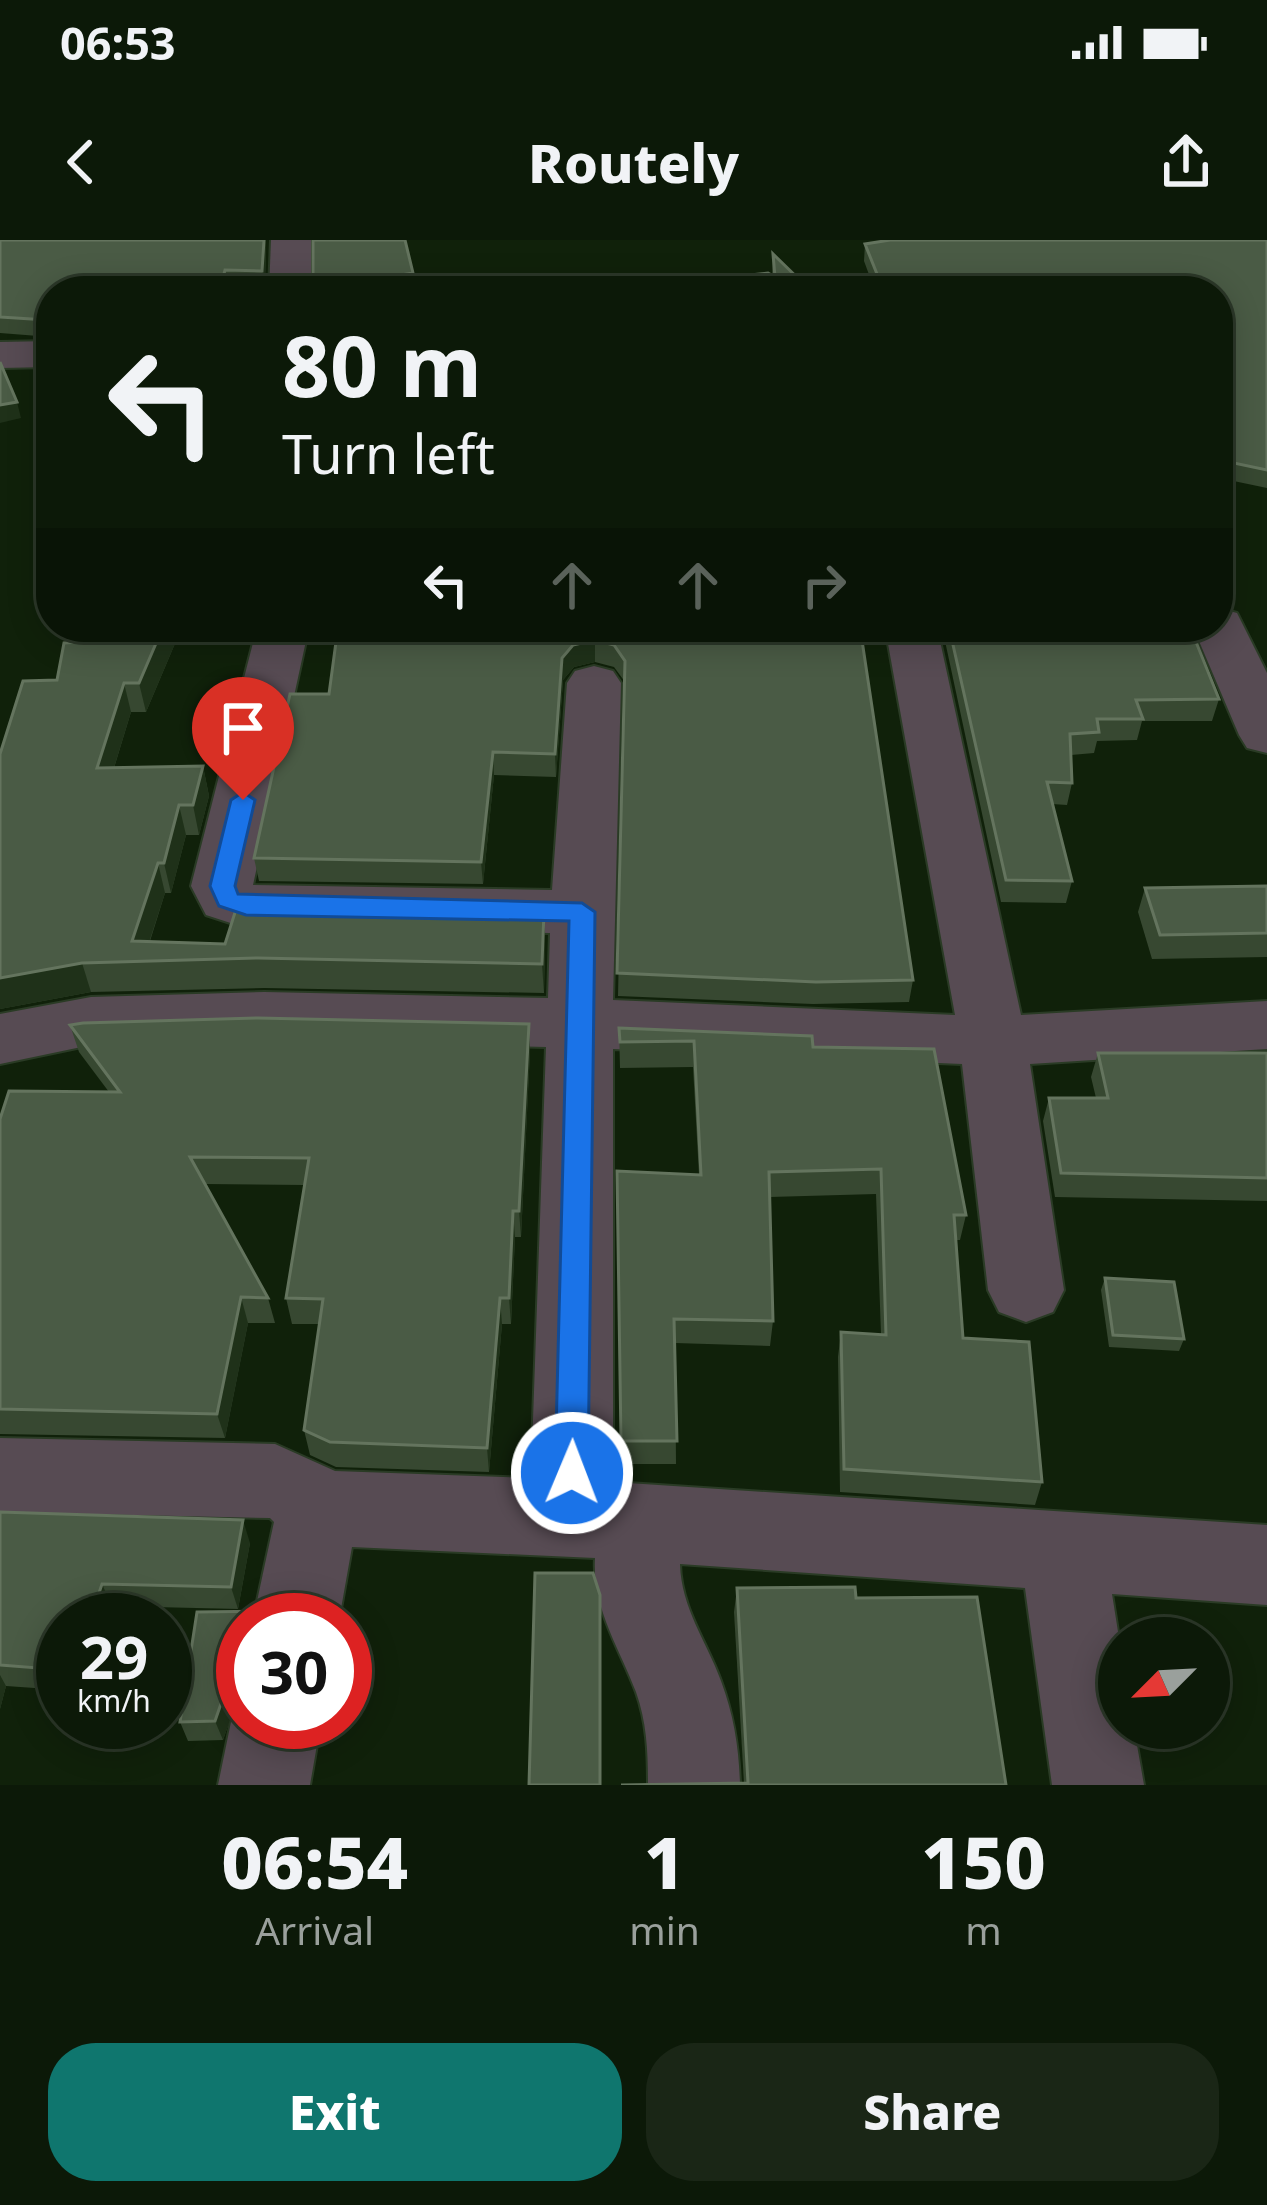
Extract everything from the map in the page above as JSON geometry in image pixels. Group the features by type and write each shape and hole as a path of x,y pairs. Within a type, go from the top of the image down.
{"street":[{"path":"290,276 291,240"},
{"path":"0,355 36,354"},
{"path":"280,642 222,886 228,900 246,906 582,912"},
{"path":"914,642 993,1041 1026,1290"},
{"path":"1226,642 1267,735"},
{"path":"594,683 582,912 582,1023 605,1521 637,1572 650,1629 677,1681 688,1718 694,1785"},
{"path":"0,1039 91,1021 178,1017 582,1023 993,1041 1267,1025"},
{"path":"0,1475 275,1481 298,1491 318,1508 605,1521 1267,1565"},
{"path":"301,1593 318,1508"},
{"path":"1062,1550 1098,1785"},
{"path":"264,1785 271,1749"}],"building":[{"path":"0,240 264,240 262,271 225,270 223,276 36,276 36,319 0,317"},
{"path":"313,240 405,240 413,273 309,276 313,275"},
{"path":"890,240 1267,240 1267,470 1233,463 1233,276 878,276 865,244"},
{"path":"773,254 796,276 775,276"},
{"path":"0,362 17,402 0,405"},
{"path":"157,642 139,683 124,683 97,768 203,766 193,805 179,805 164,863 158,863 132,941 225,944 238,903 475,907 475,911 544,911 542,964 258,958 82,963 0,978 0,754 23,681 57,680 64,643"},
{"path":"336,642 586,642 573,645 562,658 555,754 493,752 481,862 254,858 290,694 329,694"},
{"path":"603,642 862,642 913,980 816,982 617,973 625,661 614,645"},
{"path":"952,642 1196,642 1219,699 1136,700 1143,719 1097,719 1099,732 1070,734 1072,783 1047,782 1072,881 1006,880"},
{"path":"1267,886 1267,933 1160,935 1145,888"},
{"path":"258,1018 529,1024 519,1211 513,1211 509,1298 500,1298 487,1448 330,1442 304,1430 323,1299 286,1298 309,1158 190,1157 268,1298 241,1297 217,1414 0,1409 0,1119 9,1091 120,1092 70,1025"},
{"path":"619,1028 812,1036 813,1047 934,1049 966,1215 954,1215 963,1338 1029,1342 1042,1482 844,1469 841,1332 886,1335 881,1169 769,1172 773,1321 674,1319 677,1441 621,1441 617,1171 701,1175 694,1041 620,1042"},
{"path":"1098,1053 1267,1053 1267,1178 1061,1173 1049,1098 1108,1098"},
{"path":"1105,1278 1174,1282 1184,1339 1113,1335"},
{"path":"0,1512 243,1520 231,1587 102,1584 99,1593 36,1593 36,1668 0,1665"},
{"path":"535,1573 593,1573 600,1595 600,1785 529,1785"},
{"path":"855,1587 856,1598 977,1597 1006,1785 621,1785 748,1783 737,1588"},
{"path":"197,1612 216,1612 215,1721 192,1722"}],"route":[{"path":"243,800 222,886 228,900 246,906 582,912 572,1473"}]}
